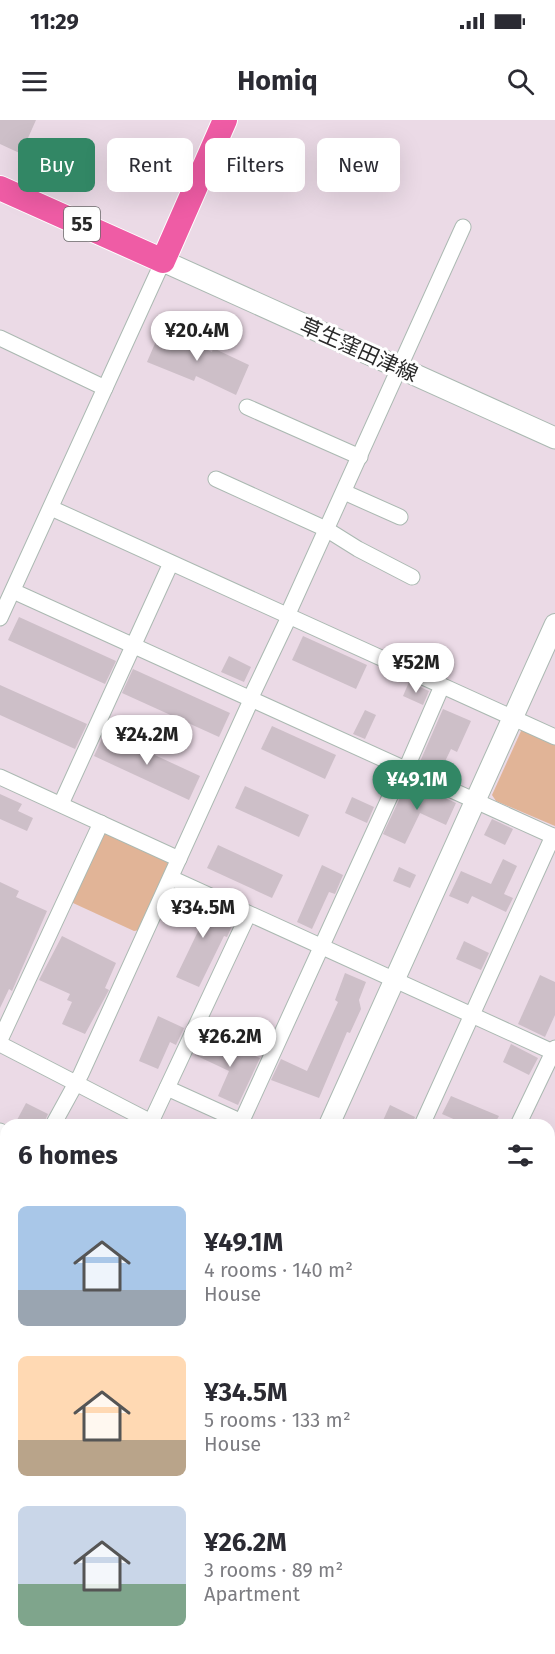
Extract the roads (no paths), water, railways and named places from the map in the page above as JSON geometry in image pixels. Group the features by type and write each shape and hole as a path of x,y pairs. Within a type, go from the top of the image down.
{"main road":[{"path":"163,261 225,120"},
{"name":"55","path":"0,188 163,261"},
{"name":"草生窪田津線","path":"163,261 555,438"}],"street":[{"path":"56,1119 81,1074 171,879 463,227"},
{"path":"0,618 7,595 51,508 163,261"},
{"path":"0,338 105,388"},
{"path":"247,407 360,456"},
{"path":"216,479 327,529 358,549 412,577"},
{"path":"344,492 400,517"},
{"path":"51,508 555,737"},
{"path":"61,804 171,563"},
{"path":"7,595 133,645 252,697 554,836 425,1119"},
{"path":"332,1119 555,624"},
{"path":"243,1119 442,686"},
{"path":"0,777 179,859"},
{"path":"101,823 0,1042 146,1119"},
{"path":"171,879 471,1016 554,1050 521,1119"},
{"path":"153,1119 248,915"},
{"path":"167,1088 231,1119"}]}
